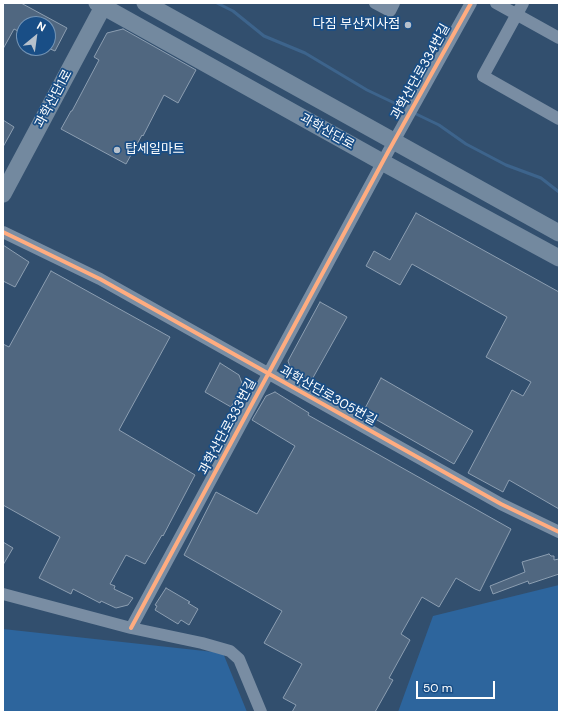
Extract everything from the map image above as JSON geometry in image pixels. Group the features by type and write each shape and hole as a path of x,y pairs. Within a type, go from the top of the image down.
{"main road":[{"name":"과학산단로","path":"144,3 559,258"},
{"name":"과학산단로","path":"101,4 388,152 559,233"},
{"name":"과학산단1로","path":"3,194 101,4"}],"street":[{"path":"375,3 390,11 394,3"},
{"name":"과학산단로334번길","path":"388,152 472,3"},
{"path":"496,3 559,38"},
{"path":"523,3 483,76 559,119"},
{"name":"과학산단로333번길","path":"132,628 388,152"},
{"name":"과학산단로305번길","path":"3,232 100,279 501,504 559,532"},
{"path":"3,594 132,628 202,643 230,651 239,659 261,712"}],"shaded area":[{"path":"559,585 559,712 398,712 433,616"},
{"path":"3,629 223,653 247,712 3,712"}],"building":[{"path":"3,3 21,3 45,16 16,16 16,30 14,29 3,49"},
{"path":"56,22 67,28 56,49"},
{"path":"123,29 196,70 178,103 164,95 143,136 142,135 126,164 61,129 99,60 94,57 107,33"},
{"path":"3,120 14,127 3,147"},
{"path":"416,213 559,292 559,509 509,480 503,492 468,473 512,390 523,396 531,382 486,357 507,317 412,264 400,285 366,266 374,251 390,260"},
{"path":"3,245 29,262 15,287 3,281"},
{"path":"51,271 170,337 119,430 195,475 163,536 162,535 145,564 126,555 110,584 115,586 114,589 133,598 128,605 116,608 101,601 100,603 73,589 71,594 39,578 60,537 3,505 3,344 9,347"},
{"path":"320,302 347,317 310,383 293,375 288,361"},
{"path":"220,363 239,375 243,386 231,407 205,392"},
{"path":"381,378 473,431 454,464 363,412"},
{"path":"275,392 309,413 308,415 511,529 480,591 456,578 439,607 422,597 401,634 410,640 389,678 393,680 375,712 292,712 296,705 283,698 302,664 264,643 282,611 184,555 216,492 257,514 295,446 252,420 266,396"},
{"path":"3,542 13,548 3,565"},
{"path":"549,554 554,556 554,560 559,559 559,574 529,584 528,581 493,594 490,586 525,572 522,562"},
{"path":"166,588 190,602 188,603 198,609 189,625 181,620 178,624 155,610 157,606 155,605"}],"waterway":[{"path":"217,3 233,11 264,36 305,53 367,90 409,110"},
{"path":"414,113 439,125 466,144 506,165 541,178 559,192"}],"cycle path":[{"path":"131,628 388,152 471,3"},
{"path":"3,232 100,279 501,504 559,532"}],"place":[{"name":"다짐 부산지사점","path":"408,25"},
{"name":"탑세일마트","path":"117,150"}]}
